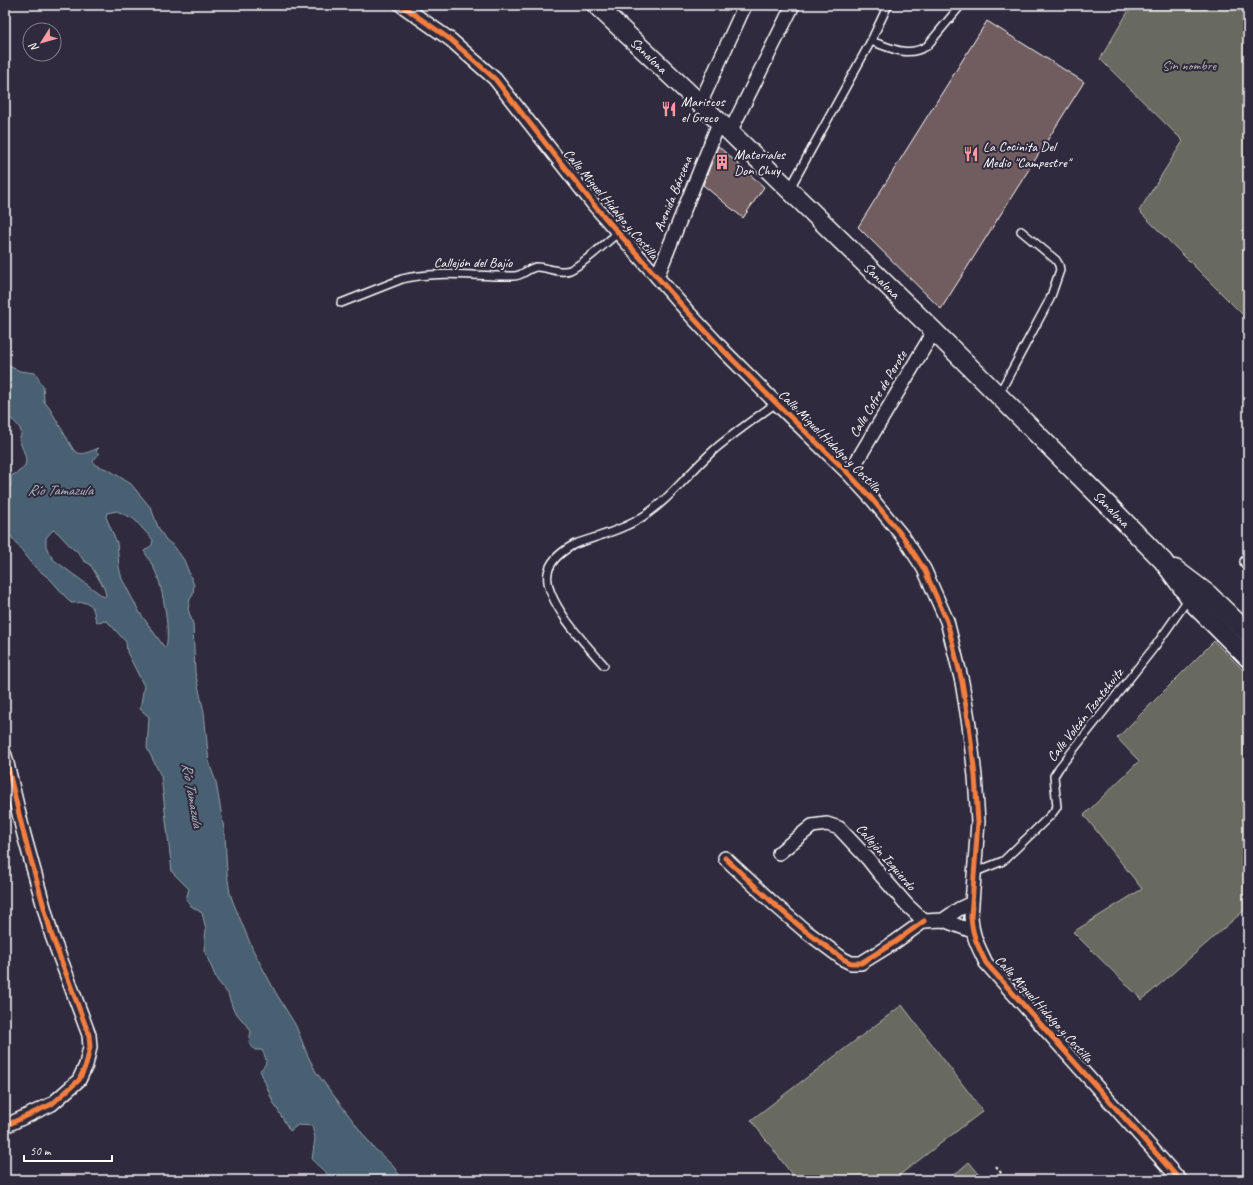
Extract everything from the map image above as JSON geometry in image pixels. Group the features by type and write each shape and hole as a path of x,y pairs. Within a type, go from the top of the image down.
{"main road":[{"name":"Sanalona","path":"596,5 934,331 1163,561"},
{"path":"1163,561 1196,606 1248,658"},
{"path":"1163,561 1208,594 1248,633"}],"street":[{"name":"Calle Miguel Hidalgo y Costilla","path":"401,5 451,40 495,79 594,205 657,277 725,352 849,474 904,538 924,569 947,621 962,682 975,776 978,822 972,903 972,931 976,942 986,963 1180,1180"},
{"path":"700,104 745,5"},
{"name":"Avenida Bárcena","path":"657,277 724,127 793,5"},
{"name":"Calle Cofre de Perote","path":"849,474 934,331"},
{"path":"5,755 24,835 52,936 89,1035 90,1047 86,1065 79,1080 52,1104 5,1126"},
{"name":"Callejón Izquierdo","path":"779,854 812,826 827,824 839,828 868,858 886,882 907,905 924,921"},
{"path":"725,858 803,930 843,959 851,963 861,963 895,942 924,921 943,920 972,931"},
{"path":"943,920 959,909 972,903"}],"lane":[{"path":"789,190 871,41 888,5"},
{"path":"871,41 904,52 921,50 927,46 961,5"},
{"path":"998,396 1050,299 1060,270 1056,260 1021,231"},
{"name":"Callejón del Bajío","path":"341,303 412,277 516,276 536,267 564,271 569,270 578,265 618,233"},
{"path":"604,665 576,633 554,598 548,581 548,572 551,564 568,548 575,544 618,530 635,522 653,510 670,496 715,449 776,403"},
{"name":"Calle Volcán Tzontehuitz","path":"975,872 1003,861 1051,815 1057,807 1054,776 1059,768 1156,644 1189,598"}],"path":[{"path":"996,1166 1006,1180"}],"green space":[{"name":"Sin nombre","path":"1132,5 1248,5 1248,320 1139,211 1183,141 1100,59"},
{"path":"1214,641 1248,675 1248,907 1142,1000 1073,932 1142,889 1084,815 1139,761 1117,738"},
{"path":"902,1005 983,1111 893,1180 796,1180 751,1120"},
{"path":"969,1162 984,1180 948,1180"}],"water":[{"path":"5,333 9,335 8,349 5,359"},
{"name":"Río Tamazula","path":"5,359 11,367 20,371 35,373 43,386 44,401 73,449 76,452 82,453 99,448 96,451 99,454 93,461 95,465 109,470 131,484 151,508 158,527 166,540 174,546 184,560 194,585 193,595 190,599 188,609 193,624 195,672 204,712 209,763 216,782 225,835 227,873 233,902 253,950 296,1026 316,1072 372,1146 393,1166 403,1180 334,1180 312,1160 315,1138 312,1126 298,1125 290,1131 273,1102 260,1070 266,1063 265,1056 262,1050 255,1050 249,1043 251,1031 233,1009 228,994 217,980 204,950 206,929 202,913 191,906 186,899 189,889 172,872 161,776 147,748 149,717 140,709 144,686 127,652 126,642 107,621 97,622 92,606 87,603 71,603 51,580 35,567 5,529 5,520 7,515 5,510 5,489 11,486 11,476 23,468 26,461 19,439 21,435 20,428 15,422 5,415","holes":["117,511 134,519 153,540 152,545 144,551 156,573 163,599 167,623 167,643 165,648 140,613 122,579 119,567 117,543 106,517 107,513","54,530 73,549 77,551 84,561 90,564 104,588 106,595 104,597 54,560 46,546 46,538"]}],"building":[{"name":"La Cocinita Del Medio \"Campestre\"","path":"987,21 1084,82 941,309 858,227"},
{"name":"Materiales Don Chuy","path":"718,146 764,187 743,218 703,185"}],"cycle path":[{"path":"401,5 451,40 495,79 594,205 687,311 725,352 849,474 904,538 924,569 947,621 962,682 975,776 978,822 971,917 974,935 978,946 986,963 1180,1180"},
{"path":"5,755 24,835 52,936 89,1035 90,1047 86,1065 79,1080 52,1104 5,1126"},
{"path":"725,858 803,929 843,959 851,963 861,963 895,942 924,921"}],"place":[{"name":"Mariscos el Greco","path":"669,109"},
{"name":"La Cocinita Del Medio \"Campestre\"","path":"971,154"},
{"name":"Materiales Don Chuy","path":"722,162"}]}
